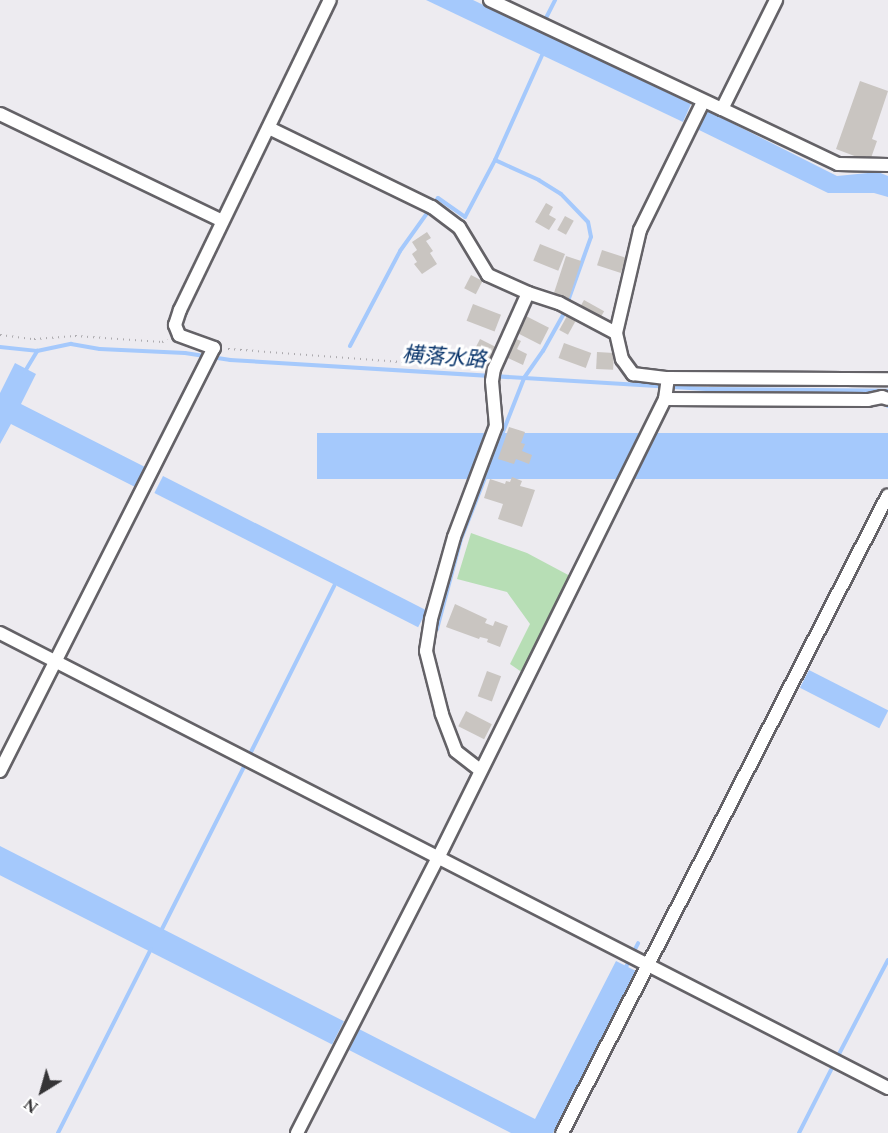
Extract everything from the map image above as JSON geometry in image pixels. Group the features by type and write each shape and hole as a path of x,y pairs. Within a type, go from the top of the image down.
{"street":[{"path":"0,771 214,348 179,335 175,325 180,310 330,0"},
{"path":"490,0 698,112 722,109 838,164 888,165"},
{"path":"722,109 776,0"},
{"path":"698,112 640,230 616,333 622,359 633,374 668,378 872,381 888,379"},
{"path":"0,114 222,221"},
{"path":"269,128 432,207 459,226 488,275 528,293 559,303 616,333"},
{"path":"480,770 456,751 442,714 426,651 431,619 454,537 496,426 493,375 528,293"},
{"path":"297,1133 438,858 665,399 668,378"},
{"path":"868,400 872,381"},
{"path":"665,399 868,400 882,397 888,399"},
{"path":"562,1133 888,495"},
{"path":"0,633 888,1088"}],"path":[{"path":"0,335 34,339 75,336 162,342 179,335"},
{"path":"214,348 493,375"}],"green space":[{"path":"471,533 527,553 572,577 523,673 510,664 530,624 507,592 457,579"}],"water":[{"path":"426,0 473,0 691,104 683,122"},
{"path":"706,110 837,176 878,172 888,176 888,197 874,193 828,193 697,129"},
{"path":"15,363 36,374 21,404 145,467 135,487 11,424 0,444 0,393"},
{"path":"317,433 888,433 888,479 317,479"},
{"path":"163,476 427,610 418,627 154,493"},
{"path":"809,670 888,710 879,728 800,688"},
{"path":"0,846 344,1021 332,1044 0,875"},
{"path":"616,961 636,971 553,1133 511,1133 349,1050 359,1029 535,1119"}],"building":[{"path":"860,81 888,91 872,139 877,141 871,158 866,156 865,160 836,149"},
{"path":"546,203 553,207 549,215 556,219 549,230 535,222"},
{"path":"565,216 574,221 566,235 557,230"},
{"path":"427,232 431,238 426,241 433,251 430,253 437,264 422,274 414,264 417,262 412,254 417,250 412,242"},
{"path":"540,244 565,254 558,271 533,261"},
{"path":"602,250 626,258 621,273 597,265"},
{"path":"566,256 581,261 569,299 554,294"},
{"path":"471,275 483,281 476,294 464,288"},
{"path":"584,300 604,311 600,319 580,308"},
{"path":"473,304 501,315 495,332 467,321"},
{"path":"524,315 549,328 540,345 515,332"},
{"path":"567,316 576,321 568,335 559,330"},
{"path":"514,338 521,341 517,349 527,354 523,365 506,357"},
{"path":"480,339 498,348 491,362 473,353"},
{"path":"564,343 591,353 586,368 559,358"},
{"path":"597,352 614,353 613,370 596,369"},
{"path":"509,427 525,432 521,443 525,444 522,451 532,455 529,464 516,459 514,464 498,459"},
{"path":"512,477 522,481 520,486 535,490 522,527 498,519 503,504 484,498 490,479 505,484 506,481 510,482"},
{"path":"455,604 487,619 485,623 493,626 495,621 508,626 500,647 487,642 488,639 480,637 479,639 446,627"},
{"path":"487,671 501,676 492,702 478,696"},
{"path":"466,711 492,724 484,739 458,726"}],"waterway":[{"path":"546,18 555,0"},
{"path":"433,627 437,629 461,539 524,378 543,351 563,315 591,237 588,222 561,194 539,180 495,160 544,51"},
{"path":"350,346 400,251 438,198 465,217 495,160"},
{"name":"横落水路","path":"0,347 37,351 71,344 100,349 185,353 230,360 710,389 888,391"},
{"path":"24,373 37,351"},
{"path":"250,754 334,586"},
{"path":"162,929 244,767"},
{"path":"625,969 638,943"},
{"path":"58,1133 151,949"},
{"path":"839,1054 888,960"},
{"path":"799,1133 831,1070"}]}
